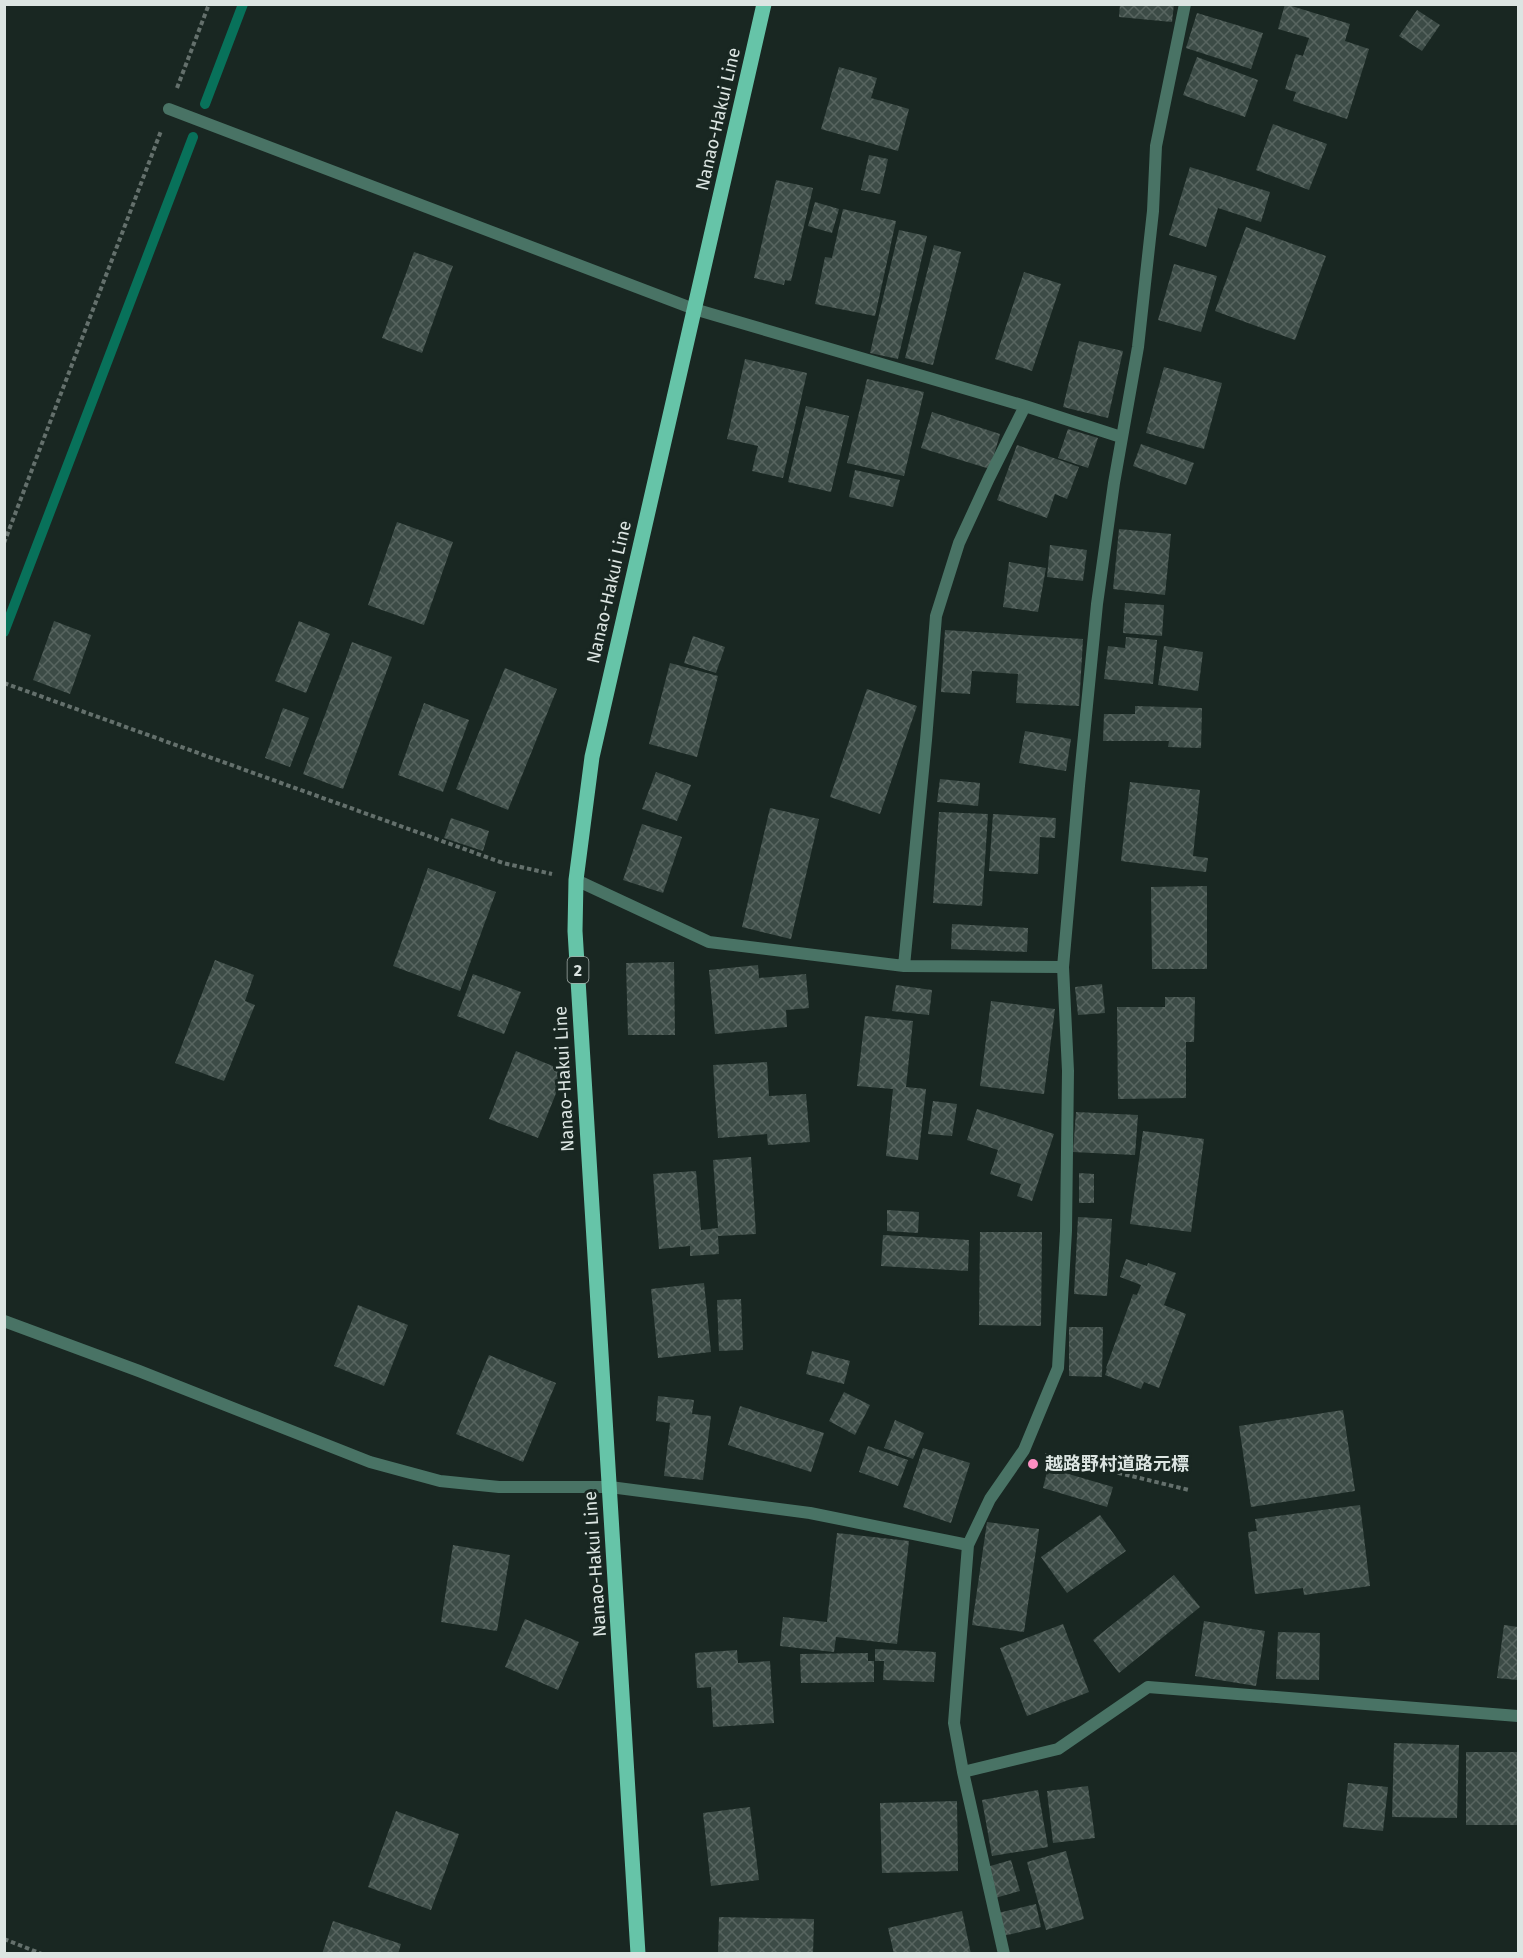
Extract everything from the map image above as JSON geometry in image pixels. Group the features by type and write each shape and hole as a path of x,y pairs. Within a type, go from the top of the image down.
{"main road":[{"name":"Nanao-Hakui Line","path":"638,1953 575,931 576,880 592,757 764,4"}],"street":[{"path":"1004,1953 954,1723 968,1545 990,1499 1024,1450 1058,1368 1066,1231 1068,1094 1064,967 1097,604 1121,437 1138,347 1153,211 1156,146 1185,4"},
{"path":"169,109 694,309 1025,406 1121,437"},
{"path":"904,966 936,616 959,543 1025,406"},
{"path":"576,880 709,942 904,966 1064,967"},
{"path":"4,1321 139,1371 370,1462 440,1481 499,1487 610,1487 810,1513 968,1545"},
{"path":"963,1772 1058,1749 1149,1687 1518,1716"}],"path":[{"path":"4,543 209,4"},
{"path":"4,683 502,863 576,880"},
{"path":"1024,1450 1189,1490"},
{"path":"4,1939 42,1953"}],"building":[{"path":"1120,4 1174,4 1172,22 1119,17"},
{"path":"1285,4 1350,24 1345,41 1369,49 1347,119 1293,101 1296,92 1285,89 1296,54 1303,56 1309,38 1278,29"},
{"path":"1417,10 1440,25 1422,51 1399,36"},
{"path":"1197,13 1263,33 1251,69 1186,48"},
{"path":"1197,57 1258,80 1245,117 1183,95"},
{"path":"839,67 877,78 871,98 909,109 898,151 821,129"},
{"path":"1273,124 1327,144 1309,190 1256,170"},
{"path":"869,155 888,159 880,194 861,190"},
{"path":"1190,167 1270,192 1261,222 1218,208 1206,247 1169,235"},
{"path":"776,180 813,188 791,281 785,280 784,285 754,278"},
{"path":"815,202 839,209 832,233 808,226"},
{"path":"843,209 896,221 875,316 815,304 825,257 832,258"},
{"path":"1246,227 1326,256 1295,340 1215,311"},
{"path":"899,230 927,236 898,359 870,353"},
{"path":"934,245 961,252 933,365 905,358"},
{"path":"414,252 453,266 422,353 382,338"},
{"path":"1174,264 1217,276 1201,332 1158,320"},
{"path":"1024,272 1061,284 1032,371 995,359"},
{"path":"1079,341 1123,351 1108,418 1063,407"},
{"path":"745,359 807,373 783,478 752,471 758,446 727,439"},
{"path":"1164,367 1222,383 1204,449 1146,433"},
{"path":"867,379 924,392 904,476 847,463"},
{"path":"806,406 849,416 831,492 788,482"},
{"path":"932,412 1000,434 990,469 921,448"},
{"path":"1068,429 1098,438 1088,468 1058,458"},
{"path":"1141,444 1194,463 1186,485 1133,466"},
{"path":"1017,445 1079,467 1067,499 1055,494 1047,518 997,500"},
{"path":"855,470 900,480 893,507 849,497"},
{"path":"397,522 453,542 424,625 368,605"},
{"path":"1119,529 1171,534 1165,595 1113,589"},
{"path":"1050,545 1087,550 1083,581 1047,577"},
{"path":"1009,562 1046,568 1038,612 1003,607"},
{"path":"1125,603 1164,605 1162,636 1123,633"},
{"path":"54,621 91,635 70,694 33,680"},
{"path":"299,621 330,634 306,693 275,681"},
{"path":"945,630 1083,639 1079,706 1016,703 1018,674 972,671 970,694 941,692"},
{"path":"693,636 725,647 716,673 684,663"},
{"path":"1126,637 1157,640 1153,684 1104,679 1108,646 1125,648"},
{"path":"352,642 392,657 343,789 303,774"},
{"path":"1164,646 1203,652 1198,691 1158,685"},
{"path":"670,663 718,676 697,757 649,744"},
{"path":"505,668 557,689 508,810 456,789"},
{"path":"867,689 917,706 880,814 830,797"},
{"path":"424,703 469,720 443,792 398,775"},
{"path":"1135,706 1202,708 1201,748 1168,747 1169,741 1103,741 1104,714 1135,714"},
{"path":"283,708 309,718 290,767 265,758"},
{"path":"1025,731 1071,739 1066,771 1019,763"},
{"path":"656,772 691,785 677,821 642,809"},
{"path":"940,779 980,783 978,806 937,802"},
{"path":"1130,782 1200,790 1193,856 1208,858 1206,872 1121,861"},
{"path":"770,808 819,819 791,939 742,927"},
{"path":"939,812 988,814 982,906 933,903"},
{"path":"993,814 1056,818 1055,838 1040,837 1038,874 989,871"},
{"path":"451,818 489,831 483,851 444,838"},
{"path":"642,824 682,837 663,893 623,880"},
{"path":"428,868 496,892 460,991 393,966"},
{"path":"1207,886 1207,969 1152,969 1151,887"},
{"path":"952,924 1028,928 1027,952 951,949"},
{"path":"215,960 254,975 245,1001 255,1005 224,1081 175,1063"},
{"path":"674,962 675,1035 628,1035 626,963"},
{"path":"758,965 759,978 806,974 809,1008 786,1010 787,1027 715,1034 709,970"},
{"path":"473,974 521,992 504,1034 457,1016"},
{"path":"1102,984 1105,1013 1078,1015 1075,987"},
{"path":"896,985 932,990 929,1015 892,1011"},
{"path":"1165,997 1195,997 1194,1042 1186,1042 1186,1098 1118,1099 1117,1007 1165,1007"},
{"path":"991,1001 1055,1009 1044,1094 980,1086"},
{"path":"865,1016 913,1021 906,1087 926,1089 918,1160 886,1156 893,1089 857,1086"},
{"path":"516,1051 565,1071 538,1138 489,1119"},
{"path":"767,1062 769,1096 806,1094 810,1142 768,1145 767,1134 718,1138 713,1065"},
{"path":"933,1101 957,1104 952,1136 928,1134"},
{"path":"977,1109 1054,1134 1032,1201 1017,1196 1021,1184 990,1174 998,1150 967,1140"},
{"path":"1076,1112 1138,1115 1135,1155 1073,1152"},
{"path":"1143,1131 1204,1139 1191,1232 1130,1224"},
{"path":"751,1157 756,1234 718,1236 719,1254 690,1256 690,1246 659,1249 653,1174 696,1171 701,1230 718,1228 713,1160"},
{"path":"1079,1173 1094,1174 1094,1203 1079,1203"},
{"path":"887,1210 919,1212 918,1233 887,1231"},
{"path":"1078,1217 1112,1219 1107,1296 1074,1294"},
{"path":"980,1232 1042,1232 1041,1326 979,1325"},
{"path":"883,1235 969,1240 968,1271 881,1266"},
{"path":"1126,1259 1147,1266 1148,1263 1176,1273 1164,1305 1186,1314 1159,1388 1144,1382 1141,1389 1105,1375 1133,1294 1137,1295 1141,1285 1120,1277"},
{"path":"704,1283 711,1352 658,1358 651,1289"},
{"path":"741,1299 743,1350 719,1351 717,1300"},
{"path":"358,1305 408,1325 384,1386 334,1366"},
{"path":"1069,1327 1103,1327 1102,1377 1069,1376"},
{"path":"812,1351 850,1361 844,1384 806,1374"},
{"path":"489,1355 556,1383 523,1462 456,1434"},
{"path":"844,1392 870,1405 855,1435 829,1421"},
{"path":"658,1396 694,1400 692,1414 711,1416 703,1480 664,1476 670,1423 656,1421"},
{"path":"740,1406 824,1433 811,1472 728,1445"},
{"path":"1343,1410 1355,1491 1251,1507 1239,1426"},
{"path":"895,1420 924,1433 913,1459 884,1448"},
{"path":"868,1446 908,1460 898,1486 859,1472"},
{"path":"923,1448 970,1463 951,1523 903,1507"},
{"path":"1048,1468 1113,1487 1107,1507 1043,1488"},
{"path":"1360,1505 1370,1586 1304,1595 1303,1588 1255,1594 1248,1532 1257,1531 1255,1519"},
{"path":"1100,1515 1126,1551 1067,1593 1041,1557"},
{"path":"987,1522 1039,1529 1024,1632 972,1625"},
{"path":"837,1533 909,1541 897,1644 836,1637 834,1652 780,1646 783,1617 827,1622"},
{"path":"453,1545 510,1555 497,1631 441,1622"},
{"path":"1174,1575 1200,1607 1119,1673 1093,1640"},
{"path":"525,1619 579,1642 558,1690 505,1667"},
{"path":"1204,1621 1265,1631 1256,1686 1195,1676"},
{"path":"1063,1624 1089,1692 1027,1716 1000,1648"},
{"path":"1504,1625 1518,1627 1518,1680 1497,1678"},
{"path":"1278,1632 1320,1633 1319,1680 1276,1679"},
{"path":"875,1649 936,1652 934,1682 883,1680 884,1661 875,1661"},
{"path":"737,1650 738,1663 770,1661 774,1723 713,1727 711,1687 697,1688 695,1653"},
{"path":"868,1653 868,1661 874,1661 874,1682 801,1683 800,1654"},
{"path":"1394,1743 1459,1745 1457,1818 1392,1817"},
{"path":"1466,1752 1518,1752 1518,1825 1466,1825"},
{"path":"1348,1783 1388,1787 1383,1831 1343,1827"},
{"path":"1088,1786 1095,1838 1053,1843 1047,1791"},
{"path":"1038,1790 1048,1847 992,1856 982,1800"},
{"path":"957,1801 958,1871 882,1873 880,1803"},
{"path":"750,1807 759,1880 711,1886 703,1813"},
{"path":"396,1811 459,1834 431,1910 368,1887"},
{"path":"1066,1851 1084,1919 1046,1930 1027,1862"},
{"path":"1011,1860 1020,1891 995,1898 987,1867"},
{"path":"1036,1904 1041,1927 1003,1936 998,1913"},
{"path":"962,1911 971,1954 894,1954 888,1928"},
{"path":"719,1917 814,1919 813,1954 718,1954"},
{"path":"333,1921 401,1944 398,1954 322,1954"}],"waterway":[{"path":"205,104 243,4"},
{"path":"4,632 193,137"}],"place":[{"name":"越路野村道路元標","path":"1033,1464"}]}
